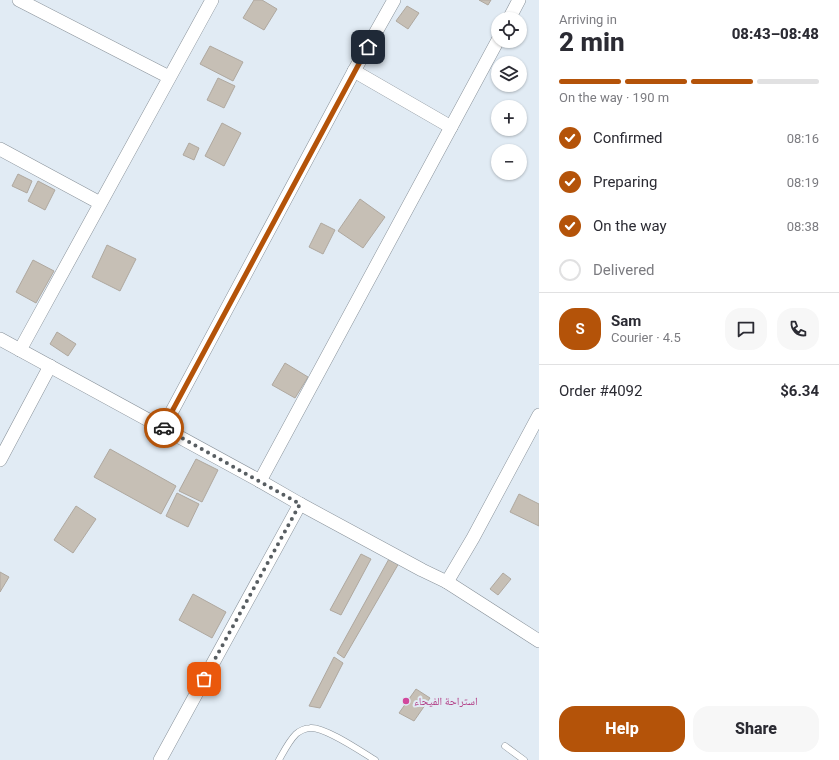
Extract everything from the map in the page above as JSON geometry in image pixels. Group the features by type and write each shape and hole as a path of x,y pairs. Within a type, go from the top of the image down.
{"street":[{"path":"19,0 169,77"},
{"path":"20,350 212,0"},
{"path":"163,428 354,71 394,0"},
{"path":"513,12 519,0"},
{"path":"260,481 494,48"},
{"path":"354,71 451,127"},
{"path":"0,149 100,203"},
{"path":"0,339 300,504 447,582 539,641"},
{"path":"0,460 50,366"},
{"path":"447,582 473,538 539,414"},
{"path":"160,760 300,504"}],"lane":[{"path":"280,760 286,747 297,733 309,727 319,729 337,737 376,760"},
{"path":"505,746 524,760"}],"building":[{"path":"254,0 262,0 277,9 264,30 243,18"},
{"path":"479,0 491,0 488,5"},
{"path":"407,6 419,13 408,29 396,21"},
{"path":"210,46 243,62 233,81 200,64"},
{"path":"218,78 235,86 224,108 207,100"},
{"path":"222,123 241,133 224,166 205,156"},
{"path":"189,143 199,148 194,160 183,155"},
{"path":"18,174 32,181 27,193 12,186"},
{"path":"38,181 55,190 45,210 28,201"},
{"path":"360,199 385,217 363,248 338,231"},
{"path":"321,223 335,230 323,254 309,247"},
{"path":"107,245 136,259 120,291 92,277"},
{"path":"33,260 54,271 36,303 16,292"},
{"path":"57,332 76,344 68,356 50,344"},
{"path":"285,363 308,377 295,398 272,385"},
{"path":"110,449 176,486 161,514 94,477"},
{"path":"196,459 218,470 202,502 179,491"},
{"path":"177,493 199,504 188,527 166,516"},
{"path":"519,494 539,504 539,526 510,512"},
{"path":"76,506 96,519 73,553 54,540"},
{"path":"361,554 371,559 341,615 330,610"},
{"path":"390,557 399,563 344,658 337,653"},
{"path":"0,572 9,577 0,592"},
{"path":"503,573 511,579 498,595 490,589"},
{"path":"193,594 226,612 212,638 179,620"},
{"path":"334,657 343,663 320,708 309,706"},
{"path":"416,689 430,698 414,721 399,713"}],"way so far":[{"path":"164,428 300,504 204,679"}],"place":[{"name":"استراحة الفيحاء","path":"406,701"}],"route":[{"path":"164,428 368,47"}]}
